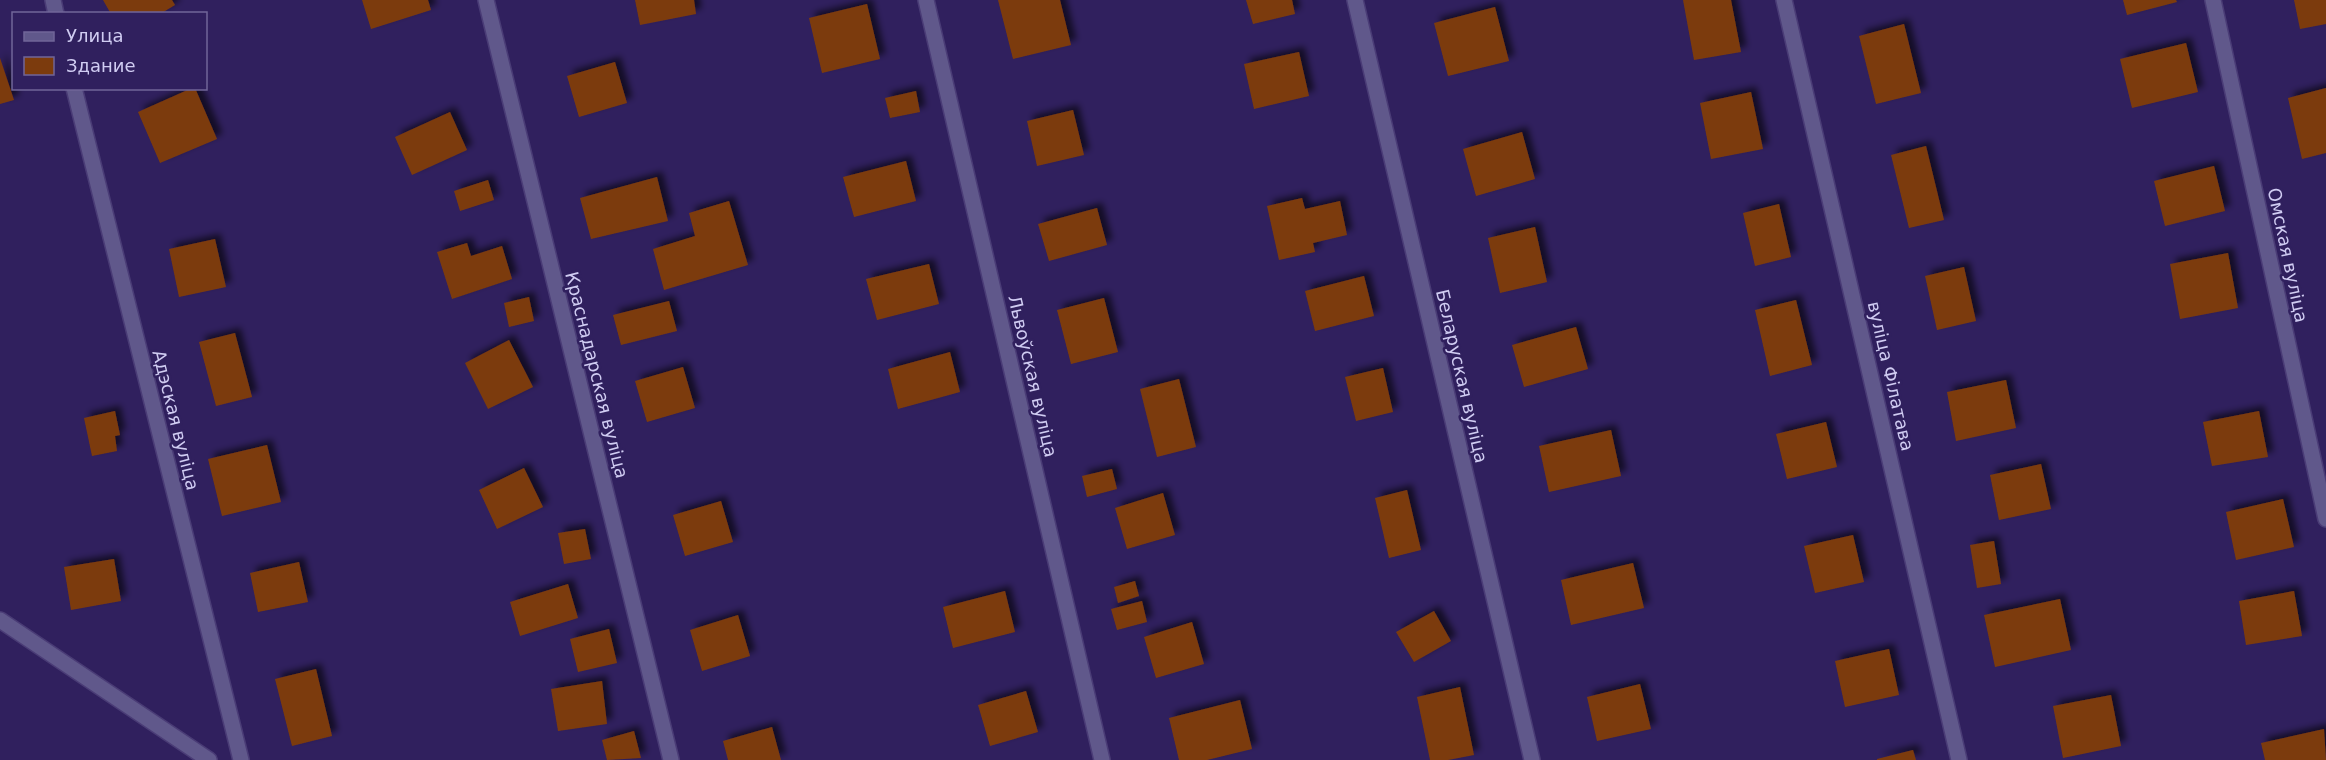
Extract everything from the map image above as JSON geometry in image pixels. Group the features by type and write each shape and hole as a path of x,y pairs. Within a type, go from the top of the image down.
{"street":[{"name":"Краснадарская вуліца","path":"486,0 671,760"},
{"name":"Львоўская вуліца","path":"926,0 1102,760"},
{"name":"Беларуская вуліца","path":"1355,0 1532,760"},
{"name":"вуліца Філатава","path":"1784,0 1959,760"},
{"name":"Омская вуліца","path":"2213,0 2326,519"},
{"name":"Адэская вуліца","path":"74,90 241,760"},
{"path":"0,620 209,760"}],"building":[{"path":"103,0 172,0 175,5 163,12 110,12"},
{"path":"362,0 428,0 431,10 371,29"},
{"path":"635,0 694,0 696,14 640,25"},
{"path":"998,0 1060,0 1071,45 1013,59"},
{"path":"1246,0 1292,0 1295,14 1253,24"},
{"path":"1683,0 1731,0 1741,52 1694,60"},
{"path":"2123,0 2176,0 2177,2 2127,15"},
{"path":"2294,0 2326,0 2326,24 2300,29"},
{"path":"867,4 880,59 822,73 809,18"},
{"path":"1495,7 1509,61 1448,76 1434,23"},
{"path":"1904,24 1921,93 1876,104 1859,36"},
{"path":"2186,43 2198,92 2132,108 2120,59"},
{"path":"1299,52 1309,96 1254,109 1244,64"},
{"path":"0,58 14,100 0,104"},
{"path":"615,62 627,103 579,117 567,76"},
{"path":"2326,88 2326,153 2302,159 2288,98"},
{"path":"188,90 196,90 217,139 160,163 138,112"},
{"path":"916,91 920,112 890,118 885,98"},
{"path":"1751,92 1763,149 1711,159 1700,103"},
{"path":"1073,110 1084,155 1037,166 1027,121"},
{"path":"450,112 467,150 412,175 395,137"},
{"path":"1522,132 1535,179 1476,196 1463,149"},
{"path":"1926,146 1944,220 1909,228 1891,155"},
{"path":"906,161 916,201 854,217 843,177"},
{"path":"2214,166 2225,211 2165,226 2154,181"},
{"path":"657,177 668,221 591,239 580,198"},
{"path":"488,180 494,200 460,211 454,191"},
{"path":"1302,198 1305,209 1340,201 1347,235 1313,243 1315,252 1279,260 1267,206"},
{"path":"729,201 748,265 664,290 653,249 695,236 689,213"},
{"path":"1779,204 1791,257 1755,266 1743,213"},
{"path":"1097,208 1107,245 1049,261 1038,224"},
{"path":"1535,227 1547,282 1500,293 1488,238"},
{"path":"215,239 226,287 179,297 169,249"},
{"path":"467,243 471,256 502,246 512,279 452,299 437,252"},
{"path":"2228,253 2238,308 2180,319 2170,264"},
{"path":"929,264 939,304 877,320 866,279"},
{"path":"1964,267 1976,321 1937,330 1925,276"},
{"path":"1364,276 1374,316 1315,331 1305,291"},
{"path":"529,297 534,321 509,327 504,303"},
{"path":"1104,298 1118,352 1071,364 1057,310"},
{"path":"1796,300 1812,365 1770,376 1755,310"},
{"path":"669,301 677,331 621,345 613,315"},
{"path":"1576,327 1588,369 1524,387 1512,345"},
{"path":"235,333 252,397 216,406 199,342"},
{"path":"509,340 533,387 488,409 465,363"},
{"path":"950,352 960,392 898,409 888,369"},
{"path":"683,367 695,408 647,422 635,381"},
{"path":"1383,368 1393,412 1356,421 1345,377"},
{"path":"1179,379 1196,447 1157,457 1140,389"},
{"path":"2006,380 2016,428 1956,441 1947,392"},
{"path":"115,411 120,435 115,436 117,451 92,456 84,418"},
{"path":"2259,411 2268,457 2212,466 2203,422"},
{"path":"1826,422 1837,467 1787,479 1776,434"},
{"path":"1611,430 1621,476 1549,492 1539,446"},
{"path":"267,445 281,502 222,516 208,459"},
{"path":"2041,464 2051,509 1999,520 1990,475"},
{"path":"524,468 543,507 497,529 479,490"},
{"path":"1112,469 1117,489 1087,497 1082,476"},
{"path":"1407,490 1421,550 1389,558 1375,498"},
{"path":"1163,493 1175,535 1127,549 1115,508"},
{"path":"2283,499 2294,547 2236,560 2226,512"},
{"path":"721,501 733,542 685,556 673,515"},
{"path":"585,529 591,559 564,564 558,533"},
{"path":"1853,535 1864,582 1815,593 1804,546"},
{"path":"1994,541 2001,584 1977,588 1970,545"},
{"path":"114,559 121,601 71,610 64,567"},
{"path":"299,562 308,602 258,612 250,573"},
{"path":"1633,563 1644,608 1571,625 1561,580"},
{"path":"1135,581 1139,596 1118,603 1114,587"},
{"path":"568,584 578,618 520,636 510,602"},
{"path":"1005,591 1015,632 953,648 943,607"},
{"path":"2294,591 2302,636 2246,645 2239,601"},
{"path":"2060,599 2071,650 1995,667 1984,615"},
{"path":"1142,601 1147,622 1117,630 1111,609"},
{"path":"1434,611 1451,641 1414,662 1396,632"},
{"path":"738,615 750,656 702,671 690,630"},
{"path":"1192,622 1204,664 1156,678 1144,637"},
{"path":"609,629 617,663 578,672 570,639"},
{"path":"1889,649 1899,695 1845,707 1835,661"},
{"path":"316,669 332,736 292,746 275,679"},
{"path":"602,681 607,724 558,731 551,689"},
{"path":"1640,684 1651,729 1597,741 1587,697"},
{"path":"1460,687 1474,755 1448,760 1430,760 1417,697"},
{"path":"1026,691 1038,732 990,746 978,705"},
{"path":"2111,695 2121,746 2063,758 2053,706"},
{"path":"1240,700 1252,749 1207,760 1179,760 1169,718"},
{"path":"772,727 781,760 728,760 723,741"},
{"path":"2324,729 2326,760 2265,760 2261,743"},
{"path":"634,731 641,758 607,760 602,740"},
{"path":"1913,750 1916,760 1877,760 1877,759"}]}
